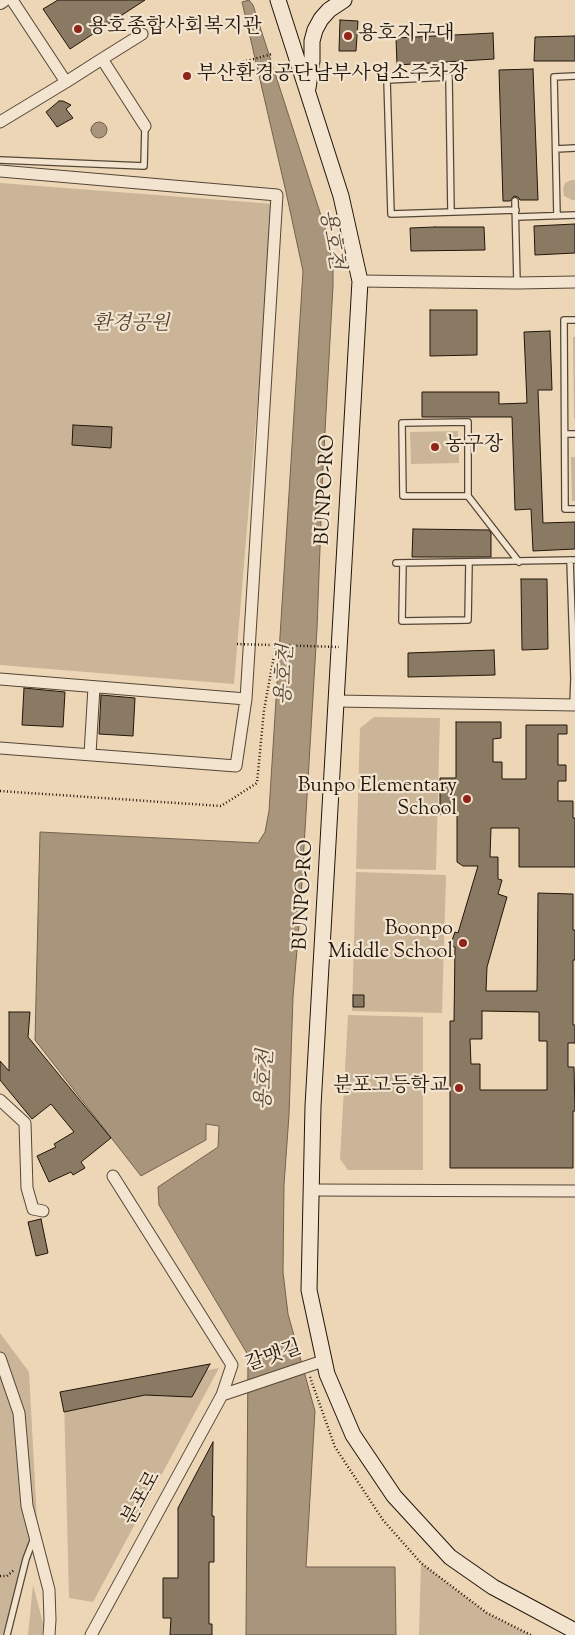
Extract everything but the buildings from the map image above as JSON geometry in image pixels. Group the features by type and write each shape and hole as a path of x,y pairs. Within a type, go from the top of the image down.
{"main road":[{"name":"BUNPO-RO","path":"278,0 341,196 360,281 313,1106 309,1290 327,1374 353,1435 394,1496 450,1557 493,1587 575,1631"},
{"path":"308,92 312,61 312,41 315,30 329,10 344,0"}],"street":[{"path":"12,0 66,82"},
{"path":"0,122 142,34"},
{"path":"102,59 145,126"},
{"path":"0,171 277,195 246,699 236,766 0,748"},
{"path":"360,281 575,282"},
{"path":"0,680 246,699"},
{"path":"90,754 94,687"},
{"path":"336,701 574,705"},
{"path":"0,1100 25,1123 27,1188 33,1209 43,1211"},
{"name":"분포로","path":"91,1635 222,1395 232,1365 113,1176"},
{"path":"311,1190 575,1191"},
{"path":"0,1358 19,1413 27,1506 49,1590 49,1635"},
{"name":"갈맷길","path":"222,1395 323,1362"}],"lane":[{"path":"557,216 554,77 575,76"},
{"path":"451,212 449,77 387,80 390,214 451,212 575,215"},
{"path":"0,160 144,166 145,126"},
{"path":"556,149 575,148"},
{"path":"516,201 517,283"},
{"path":"575,320 564,320 565,509 575,509"},
{"path":"468,496 403,496 402,423 468,422 468,496 518,562"},
{"path":"565,434 575,434"},
{"path":"469,563 468,620 402,621 399,563 573,560 574,705"},
{"path":"7,1635 26,1559 34,1536"}],"path":[{"path":"243,62 272,54"},
{"path":"237,644 339,648"}],"green space":[{"path":"575,180 575,200 564,196 563,189 565,183"},
{"name":"환경공원","path":"0,183 274,204 234,684 0,665"},
{"path":"573,337 575,337 575,419 574,419"},
{"name":"농구장","path":"458,431 459,463 411,464 410,432"},
{"path":"571,457 575,457 575,501 572,501"},
{"path":"374,717 440,718 436,870 356,869 360,728"},
{"path":"356,872 446,875 442,1013 352,1011"},
{"path":"348,1015 423,1017 423,1170 348,1170 340,1159"},
{"path":"0,1333 29,1372 37,1520 9,1619 2,1635 0,1635"},
{"path":"219,1368 93,1602 69,1598 64,1398"},
{"path":"421,1563 487,1613 531,1635 419,1635"},
{"path":"33,1585 43,1623 42,1635 28,1635"}],"water":[{"name":"용호천","path":"249,0 253,5 325,228 333,264 317,629 300,914 293,997 289,1115 284,1185 283,1272 288,1314 315,1411 306,1567 395,1567 396,1635 246,1635 248,1355 159,1205 158,1187 218,1147 219,1126 206,1124 206,1140 141,1176 35,1040 40,832 258,843 265,832 269,811 303,271 242,2"},
{"path":"99,122 107,130 99,138 91,130"}],"place":[{"name":"용호종합사회복지관","path":"78,29"},
{"name":"용호지구대","path":"348,36"},
{"name":"부산환경공단남부사업소주차장","path":"187,76"},
{"name":"농구장","path":"435,447"},
{"name":"Bunpo Elementary School","path":"467,799"},
{"name":"Boonpo Middle School","path":"463,943"},
{"name":"분포고등학교","path":"459,1088"}]}
